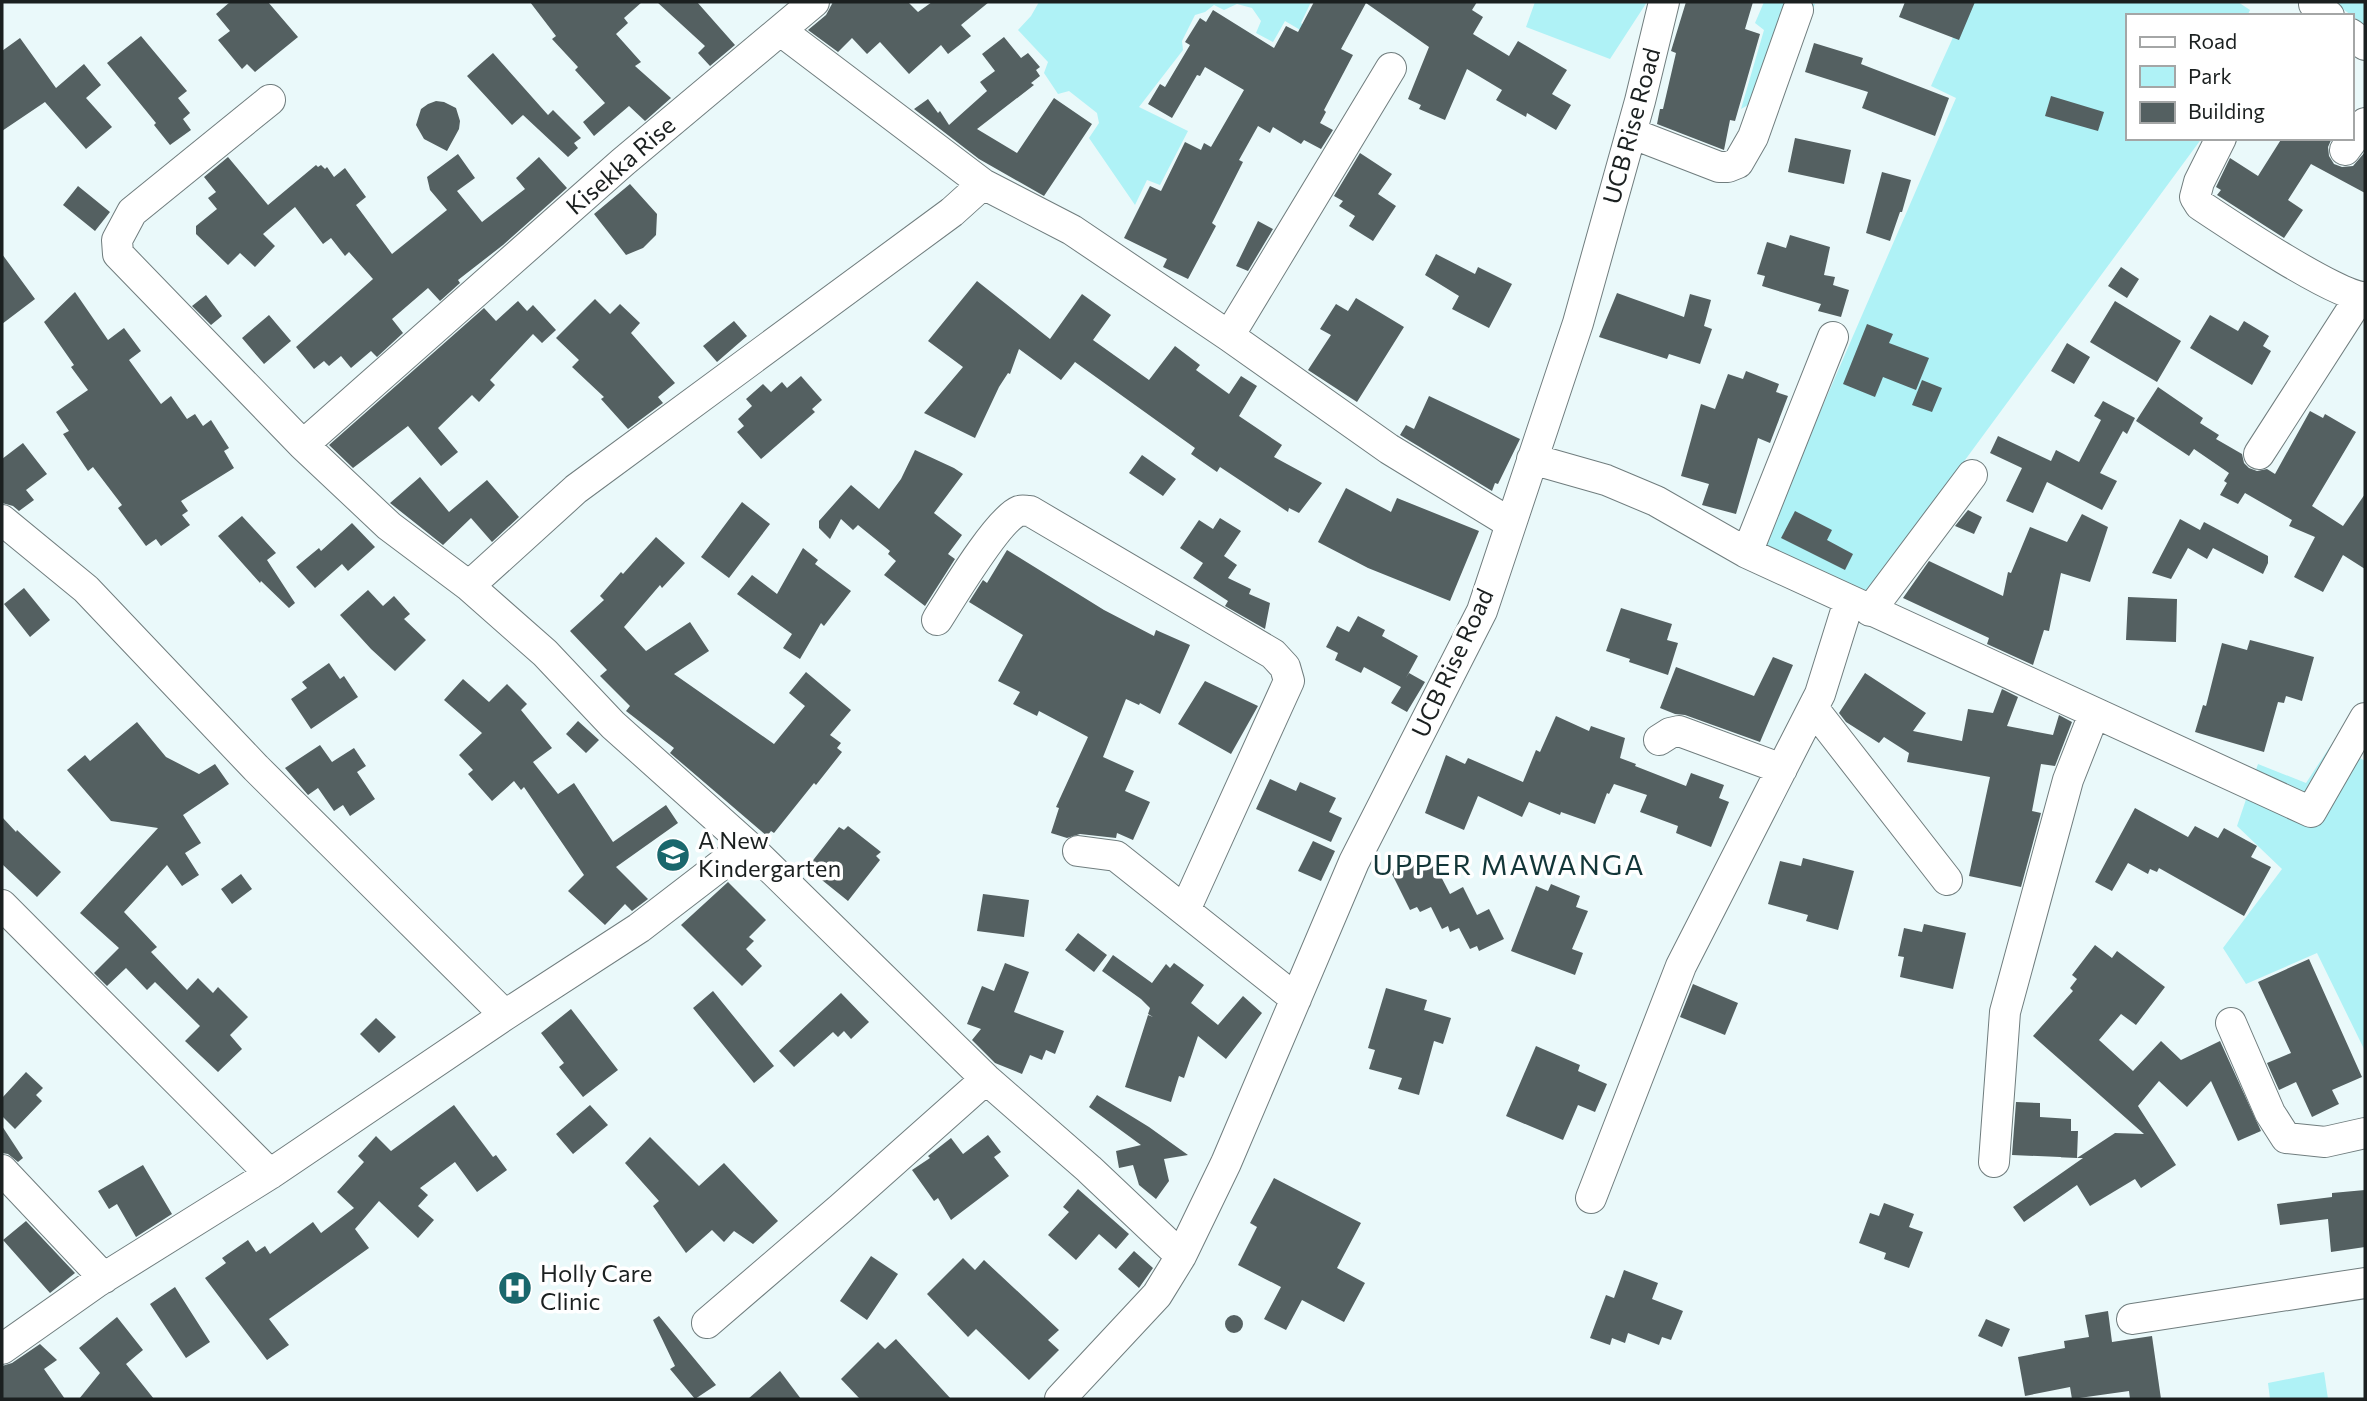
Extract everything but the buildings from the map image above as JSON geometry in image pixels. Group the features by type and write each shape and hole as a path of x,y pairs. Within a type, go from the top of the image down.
{"street":[{"name":"UCB Rise Road","path":"1060,1399 1157,1295 1181,1256 1226,1163 1354,862 1482,611 1578,323 1664,2"},
{"path":"1631,133 1719,167 1738,163 1753,137 1798,10"},
{"path":"794,12 983,184 1072,230 1389,449 1510,523"},
{"name":"Kisekka Rise","path":"303,444 794,12"},
{"path":"1229,336 1391,68"},
{"path":"270,100 132,212 117,240 118,254 303,444 389,526 469,586 545,653 613,725 747,845 986,1079 1089,1169 1181,1256"},
{"path":"2353,139 2365,123"},
{"path":"2220,140 2194,197 2200,205 2322,280 2363,297 2259,454"},
{"path":"2345,150 2352,140"},
{"path":"469,586 576,489 952,212 983,184"},
{"path":"1747,553 1833,337"},
{"path":"1532,459 1606,480 1656,500 1747,553 2311,812 2365,718"},
{"path":"1591,1198 1681,966 1820,694 1859,606 1972,475"},
{"path":"937,620 972,565 1008,519 1020,510 1030,511 1273,654 1285,667 1289,681 1185,910"},
{"path":"2,520 86,589 256,768 505,1015"},
{"path":"1813,708 1947,880"},
{"path":"1994,1162 2005,1012 2068,780 2094,714"},
{"path":"1658,740 1679,731 1782,769"},
{"path":"2,1349 104,1278 270,1174 639,928 747,845"},
{"path":"1078,850 1116,856 1296,999"},
{"path":"2,905 270,1174"},
{"path":"2231,1023 2270,1113 2286,1138 2325,1142 2365,1133"},
{"path":"708,1323 986,1079"},
{"path":"2,1170 104,1278"},
{"path":"2132,1319 2365,1283"}],"green space":[{"path":"1039,2 1311,2 1301,23 1304,26 1302,31 1285,21 1273,42 1256,33 1261,21 1252,8 1237,4 1224,10 1214,5 1195,15 1182,41 1183,50 1139,107 1188,131 1160,185 1147,180 1135,205 1089,138 1099,123 1097,113 1069,91 1058,94 1044,73 1048,62 1018,30"},
{"path":"1535,2 1647,2 1610,59 1526,27"},
{"path":"1764,2 1815,4 1780,87 1741,109 1764,30 1755,23"},
{"path":"1969,2 2238,2 2250,10 2248,14 2126,14 2126,140 2201,140 1865,596 1763,544 1956,98 1931,86"},
{"path":"2333,2 2365,2 2365,25"},
{"path":"2333,742 2365,761 2365,1051 2317,953 2246,984 2223,948 2282,869 2237,826 2258,764 2306,783"},
{"path":"2324,1372 2328,1399 2270,1399 2268,1383"}],"place":[{"name":"A New Kindergarten","path":"673,855"},
{"name":"Holly Care Clinic","path":"515,1288"}],"district":[{"name":"UPPER MAWANGA","path":"1509,865"}]}
